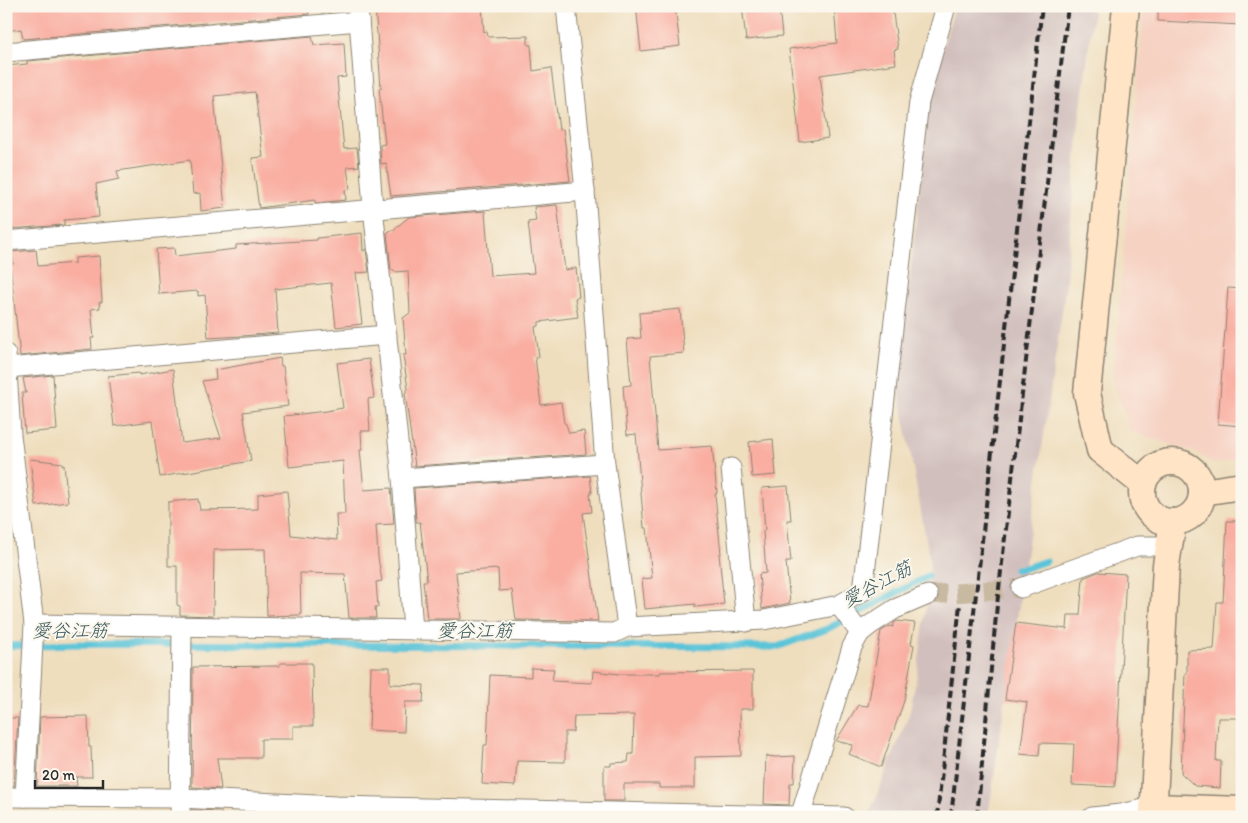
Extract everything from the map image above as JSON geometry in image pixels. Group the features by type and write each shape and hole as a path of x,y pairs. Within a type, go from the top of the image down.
{"street":[{"path":"566,6 586,191 605,464 627,627"},
{"path":"801,816 852,647 850,619 863,591 919,102 946,6"},
{"path":"1126,6 1086,393 1100,450 1143,484"},
{"path":"6,52 358,14 373,208 402,478 413,630"},
{"path":"6,240 586,191"},
{"path":"25,797 34,629 9,435 7,361 387,336"},
{"path":"1021,588 1171,534 1179,522 1188,518 1201,502 1201,483 1197,475 1190,468 1173,462 1155,468 1143,484 1142,494 1145,504 1151,513 1159,519 1168,522 1171,534 1166,565 1153,812"},
{"path":"402,478 605,464"},
{"path":"731,468 746,622"},
{"path":"1202,492 1242,486"},
{"path":"34,629 182,632 413,630 614,633 627,627 764,620 850,619 870,624 895,609 928,595"},
{"path":"180,817 182,632"},
{"path":"6,797 181,798 336,806 844,817"},
{"path":"1092,817 1153,812 1242,810"}],"shaded area":[{"path":"955,6 1094,6 1079,123 1065,291 988,817 868,817 909,715 916,681 928,595 930,561 898,385 930,91"},
{"path":"1144,6 1242,6 1242,458 1214,464 1195,452 1131,432 1113,381"}],"building":[{"path":"6,6 308,6 309,14 23,39 21,29 6,31"},
{"path":"375,6 482,6 484,32 487,31 488,37 528,36 528,45 531,45 533,71 551,68 559,130 563,129 570,181 391,196 386,163 381,164 380,145 385,144 379,88 381,88"},
{"path":"636,6 675,6 680,46 641,51"},
{"path":"742,6 779,6 782,36 746,40"},
{"path":"834,6 892,6 898,49 894,50 896,64 820,75 828,138 800,142 789,49 837,43"},
{"path":"1158,6 1242,6 1242,25 1158,21"},
{"path":"312,36 314,45 344,43 346,77 337,78 344,149 357,148 359,166 347,167 350,189 345,190 346,200 315,203 315,200 259,208 252,158 263,157 255,92 214,96 225,208 201,211 200,193 193,194 190,160 117,171 119,179 96,184 99,217 64,220 64,225 9,229 6,206 6,66 27,64 27,61"},
{"path":"557,205 565,270 576,268 579,297 575,298 578,317 539,322 539,326 535,327 539,357 535,357 541,405 561,402 564,423 569,433 584,431 586,454 415,466 405,393 408,389 403,355 406,355 403,318 410,313 408,271 395,272 391,270 387,233 395,230 409,217 485,211 490,276 534,273 528,222 536,221 534,207"},
{"path":"362,233 363,251 366,249 369,272 356,273 362,324 336,327 331,283 275,289 278,333 208,338 205,295 198,296 198,291 159,294 156,249 174,248 175,256 236,249 236,245 317,240 317,238"},
{"path":"36,250 38,266 75,263 75,258 99,256 102,302 99,302 100,308 91,309 94,338 91,338 92,349 20,356 10,264 13,264 12,252"},
{"path":"1228,288 1242,289 1242,426 1218,424"},
{"path":"680,309 684,353 650,356 658,450 712,446 724,604 695,607 695,604 645,609 642,579 652,578 647,528 644,528 636,434 627,435 623,386 631,385 627,339 641,338 639,313"},
{"path":"280,358 281,366 283,366 288,406 243,412 251,461 160,477 152,421 114,426 108,376 139,373 139,375 173,369 182,443 221,438 202,381 216,379 215,370"},
{"path":"369,359 374,398 368,399 370,431 361,431 362,450 360,450 364,490 391,488 394,524 376,525 382,581 376,582 378,607 375,607 376,618 349,618 345,574 300,573 301,615 267,616 265,549 214,550 213,616 180,615 180,606 177,605 177,566 168,566 168,502 198,499 200,510 258,509 258,494 287,491 291,535 337,540 336,514 345,514 343,461 289,467 284,416 343,408 337,363"},
{"path":"53,375 57,430 25,433 22,393 26,393 23,378"},
{"path":"773,439 776,475 752,477 749,442"},
{"path":"30,459 63,463 68,502 36,506"},
{"path":"590,476 592,512 583,513 598,621 516,620 512,590 499,591 498,569 456,572 461,619 427,619 423,581 427,581 420,522 416,522 414,488"},
{"path":"788,486 791,520 787,520 791,562 786,562 790,603 762,609 759,574 766,573 762,488"},
{"path":"1227,521 1242,521 1242,692 1241,718 1218,718 1216,761 1221,761 1220,788 1195,786 1181,773 1187,650 1214,649 1217,602 1223,602"},
{"path":"1098,572 1126,574 1115,787 1072,785 1074,744 1040,743 1039,756 1020,754 1027,702 1005,699 1016,623 1067,629 1068,615 1080,615 1083,578"},
{"path":"897,621 915,623 911,644 914,645 904,701 881,767 849,754 853,745 836,741 858,705 868,706 881,631 890,626 893,627"},
{"path":"280,663 312,663 313,726 293,726 293,739 261,739 261,758 217,758 221,789 192,787 193,667 280,666"},
{"path":"371,667 390,667 390,684 424,685 423,702 405,702 404,732 369,730"},
{"path":"531,668 554,669 552,681 592,683 593,671 619,674 660,674 660,672 753,671 753,709 740,709 741,756 695,757 695,788 659,788 659,784 624,784 624,801 604,801 604,766 611,766 611,763 628,762 629,754 633,754 634,715 574,716 573,732 565,732 565,762 517,761 515,786 482,784 484,745 487,745 490,675 531,677"},
{"path":"88,716 92,777 76,777 77,786 37,786 40,717"},
{"path":"6,718 18,718 14,786 6,786"},
{"path":"766,756 795,756 794,783 790,783 789,805 764,804"},
{"path":"191,810 221,811 221,817 191,817"}],"waterway":[{"path":"1016,569 1046,561"},
{"name":"愛谷江筋","path":"6,646 78,644 777,647 827,629 928,576"}],"tunnel":[{"path":"928,595 1021,588"}],"railway":[{"path":"951,817 1042,6"},
{"path":"977,817 997,605 1068,6"},
{"path":"937,817 960,604"}]}
